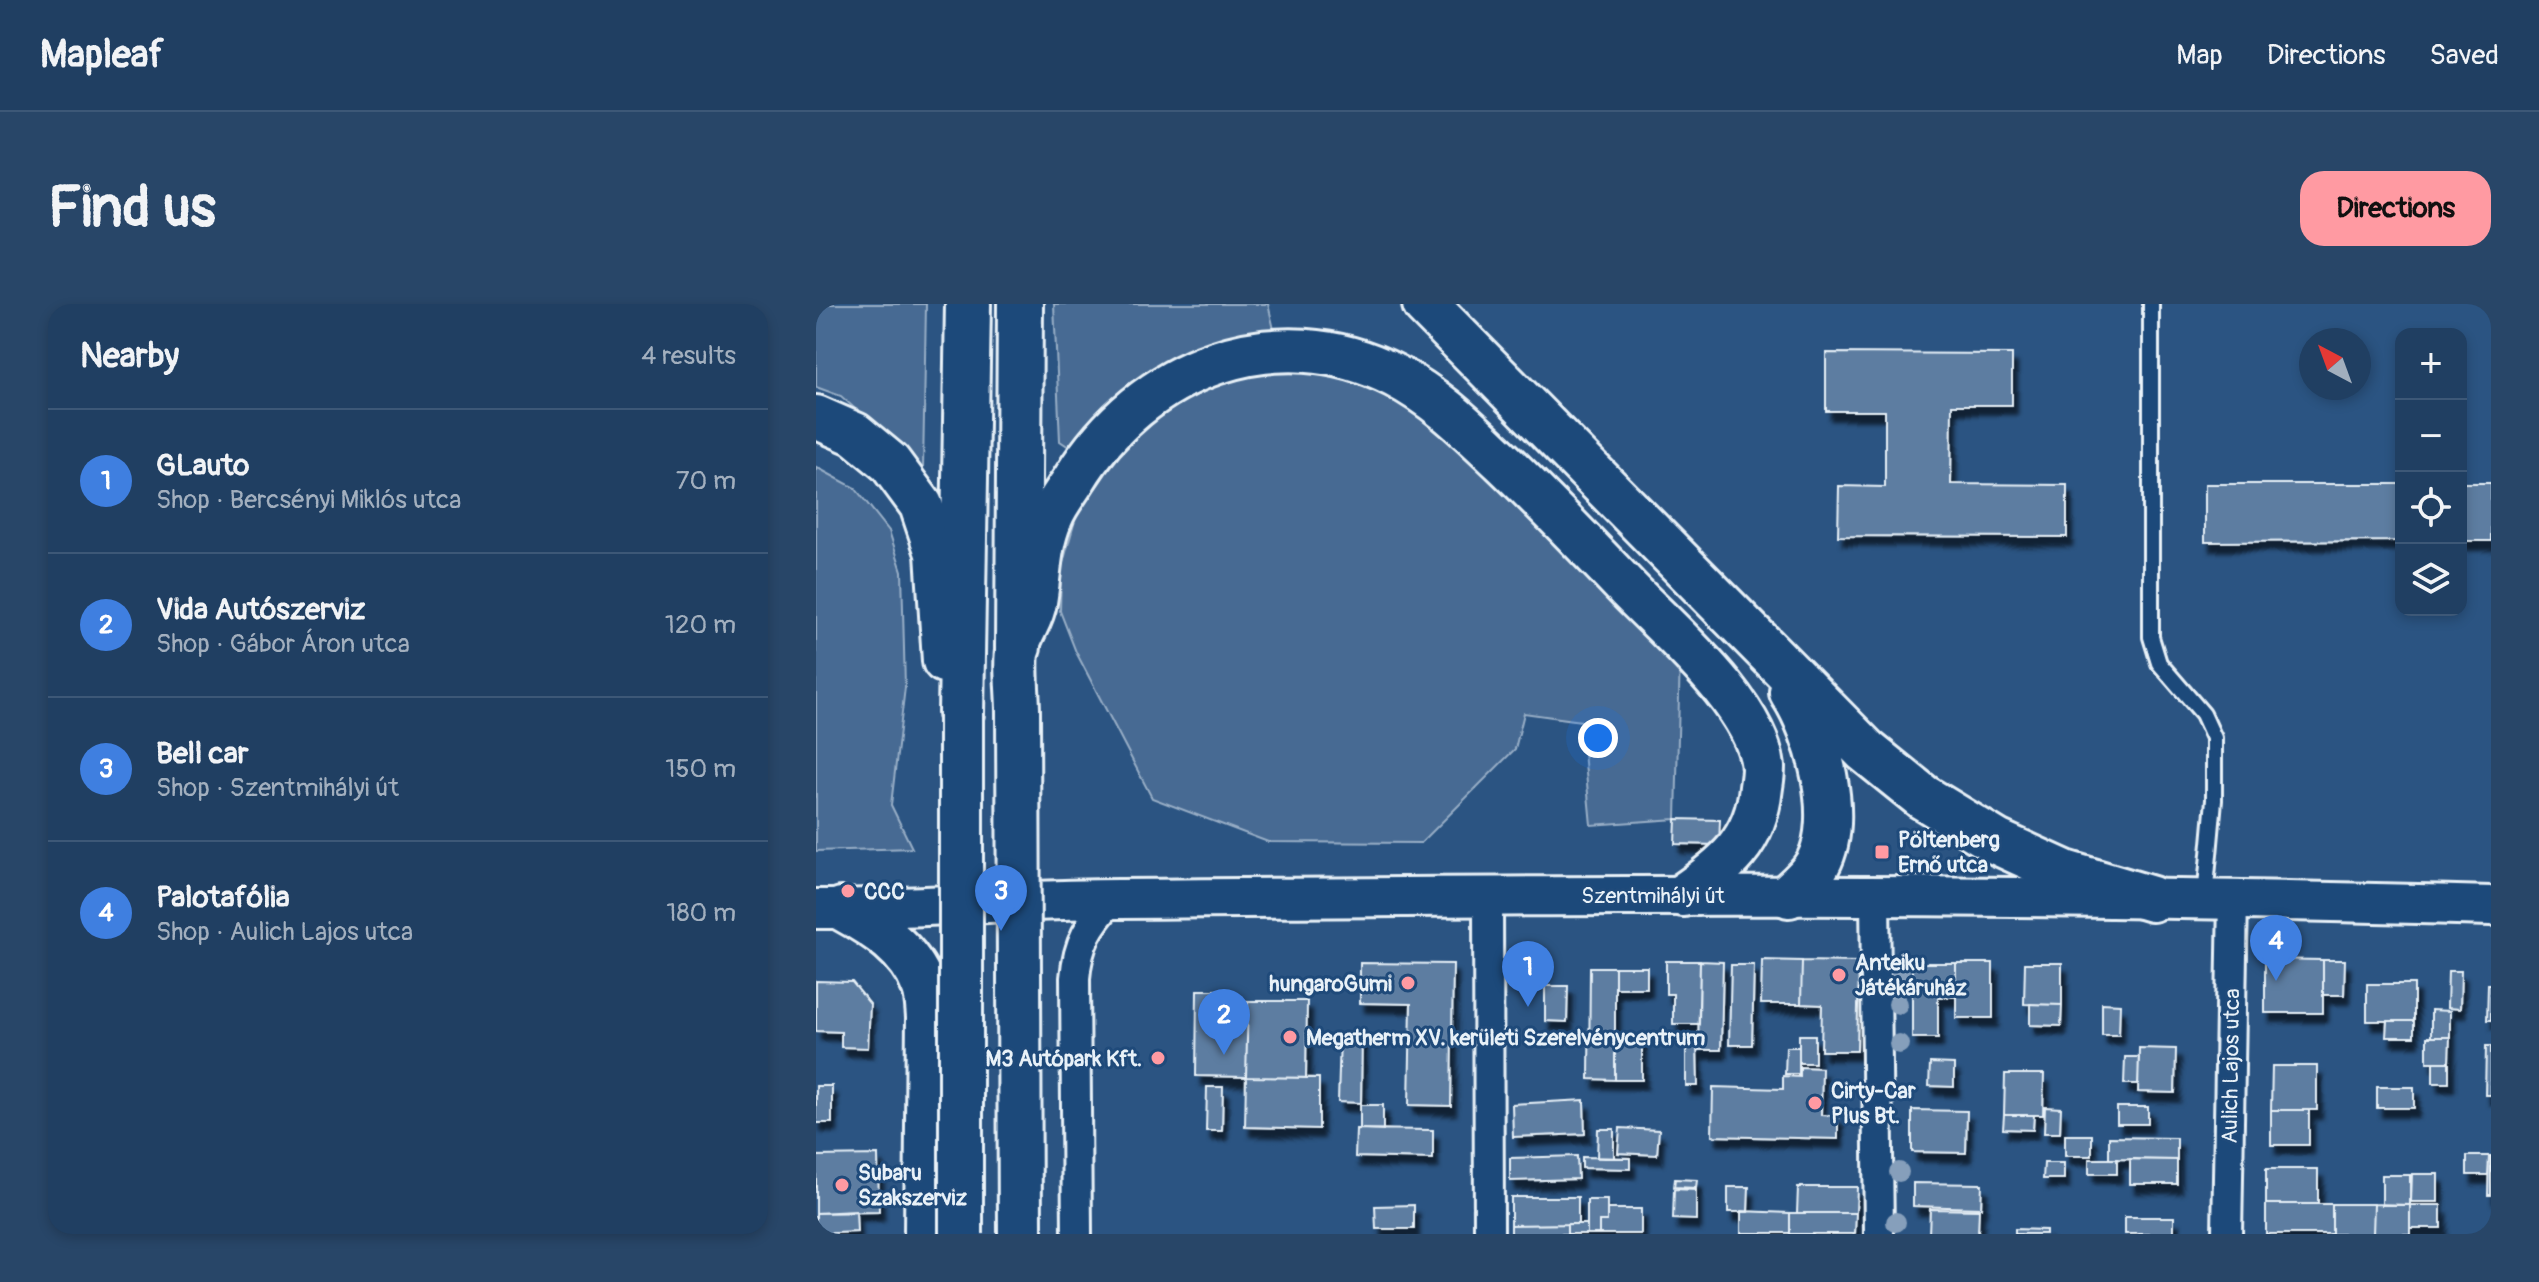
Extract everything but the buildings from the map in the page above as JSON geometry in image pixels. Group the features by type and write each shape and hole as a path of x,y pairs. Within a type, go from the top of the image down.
{"highway":[{"path":"961,713 968,304"},
{"path":"1018,647 1020,304"},
{"path":"1425,304 1866,751 1923,797 1997,842 2065,873 2152,899"},
{"path":"1767,653 1798,701 1821,759 1826,792 1827,831 1819,862 1789,895"}],"main road":[{"path":"1020,1234 1018,647 1035,605 1040,554 1051,516 1083,464 1098,445 1144,401 1190,372 1245,353 1298,349 1346,356 1394,376 1446,408 1538,495 1714,677 1744,717 1756,741 1763,768 1756,816 1739,850 1717,871 1683,895"},
{"path":"816,417 855,434 890,463 921,505 937,553 945,663 961,713 961,1234"},
{"name":"Szentmihályi út","path":"829,909 1112,899 1683,895 2219,898 2491,906"},
{"path":"829,909 875,927 911,962 924,987 928,1017 926,1234"}],"street":[{"path":"1875,896 1879,1234"},
{"path":"1488,897 1489,1234"},
{"name":"Aulich Lajos utca","path":"2219,898 2227,1234"},
{"path":"1077,1234 1077,959 1091,923 1112,899"}],"lane":[{"path":"2151,304 2151,637 2159,663 2203,714 2214,738 2219,898"}],"shaded area":[{"path":"816,304 926,304 923,470 841,396 816,387"},
{"path":"1054,304 1268,304 1276,338 1142,380 1101,412 1075,451 1060,441"},
{"path":"1259,367 1350,369 1429,410 1680,654 1676,819 1591,825 1581,721 1524,713 1515,749 1421,843 1268,842 1152,798 1076,652 1060,611 1061,570 1080,503 1114,447 1168,395"},
{"path":"816,467 855,488 889,531 902,571 905,687 891,805 912,848 816,851"}],"place":[{"name":"Pöltenberg Ernő utca","path":"1882,852"},
{"name":"CCC","path":"848,891"},
{"name":"Bell car","path":"1001,931"},
{"name":"Anteiku Játékáruház","path":"1839,975"},
{"name":"Palotafólia","path":"2276,981"},
{"name":"hungaroGumi","path":"1408,983"},
{"name":"GLauto","path":"1528,1007"},
{"name":"Megatherm XV. kerületi Szerelvénycentrum","path":"1290,1037"},
{"name":"Vida Autószerviz","path":"1224,1055"},
{"name":"M3 Autópark Kft.","path":"1158,1058"},
{"name":"Cirty-Car Plus Bt.","path":"1815,1103"},
{"name":"Subaru Szakszerviz","path":"842,1185"}]}
